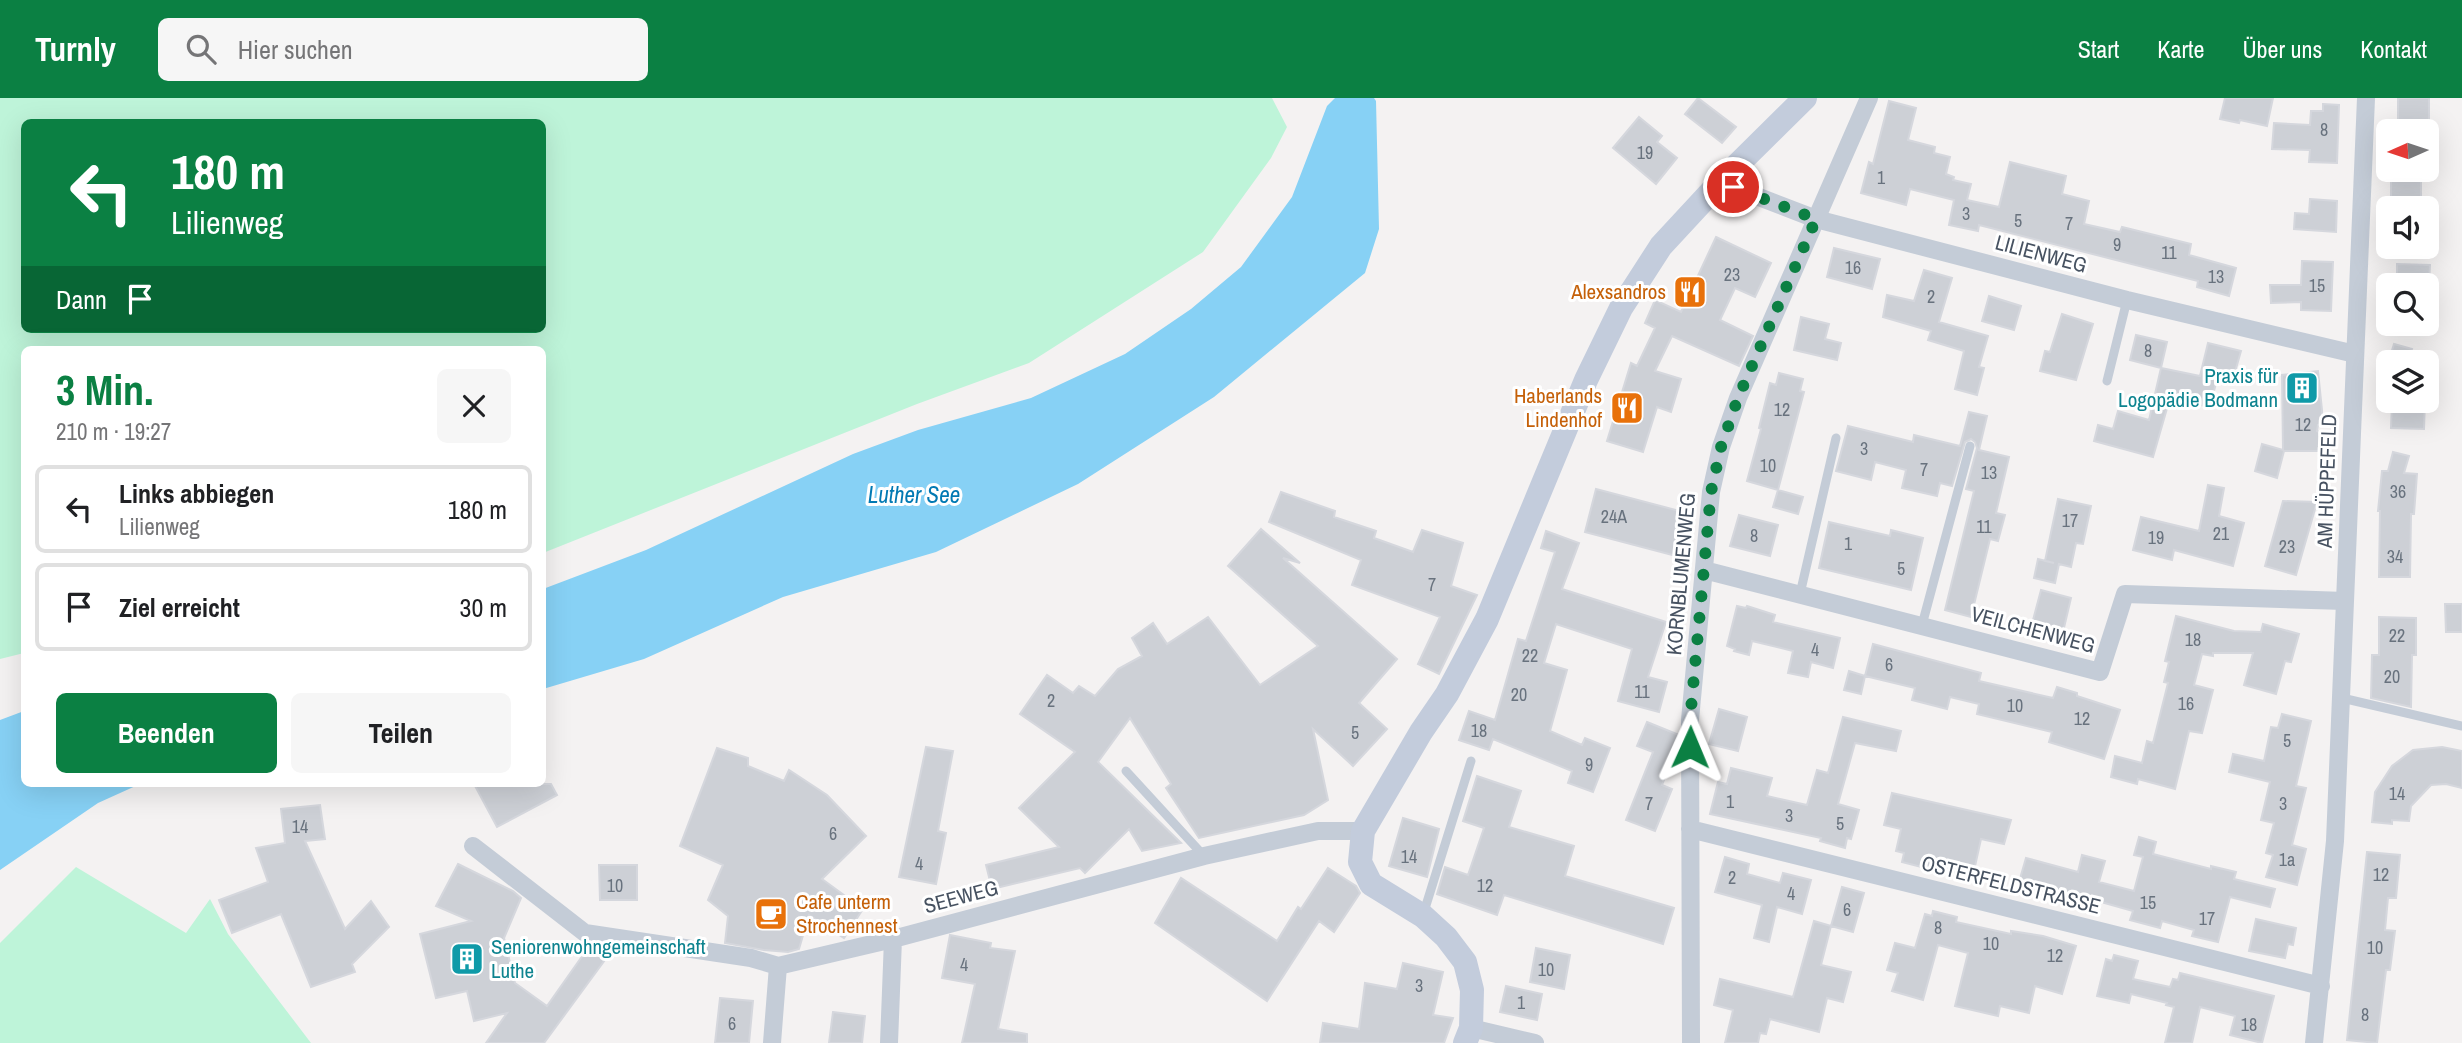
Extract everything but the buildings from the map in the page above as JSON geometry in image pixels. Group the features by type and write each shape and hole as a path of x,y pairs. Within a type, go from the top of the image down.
{"street":[{"path":"1535,1043 1468,1035 1472,990 1465,962 1446,937 1423,916 1371,884 1360,862 1363,831 1421,732 1447,694 1487,619 1586,380 1621,308 1661,246 1724,178 1805,98"},
{"name":"KORNBLUMENWEG","path":"1690,1043 1690,720 1711,492 1721,447 1738,398 1869,98"},
{"name":"AM HÜPPEFELD","path":"2314,1043 2335,841 2355,354 2362,99"},
{"name":"LILIENWEG","path":"1724,178 1733,187 1816,219 2127,300 2355,354"},
{"name":"VEILCHENWEG","path":"1704,570 2100,671 2125,594 2345,601"},
{"name":"OSTERFELDSTRASSE","path":"1690,829 2321,986"},
{"name":"SEEWEG","path":"473,846 585,933 751,958 779,966 893,939 1204,856 1318,831 1363,831"},
{"path":"889,1043 893,939"},
{"path":"772,1043 779,966"}],"lane":[{"path":"2107,381 2127,300"},
{"path":"1800,594 1836,438"},
{"path":"1922,625 1970,446"},
{"path":"2342,698 2462,726"},
{"path":"1423,916 1471,761"},
{"path":"1126,771 1204,856"}],"green space":[{"path":"0,98 1272,98 1287,127 1271,158 1203,252 1029,363 917,404 546,552 546,346 21,346 21,654 0,659"},
{"path":"76,867 186,933 210,899 228,934 311,1043 0,1043 0,943"}],"water":[{"name":"Luther See","path":"1335,98 1374,98 1376,101 1379,229 1365,273 1214,397 1078,484 936,552 783,597 644,659 546,688 546,588 646,550 853,454 918,430 1031,398 1125,354 1191,309 1241,267 1292,197 1327,106"},
{"path":"21,712 21,787 133,787 98,803 0,870 0,720"}],"place":[{"name":"Alexsandros","path":"1690,292"},
{"name":"Praxis für Logopädie Bodmann","path":"2302,388"},
{"name":"Haberlands Lindenhof","path":"1627,408"},
{"name":"Cafe unterm Strochennest","path":"771,914"},
{"name":"Seniorenwohngemeinschaft Luthe","path":"467,959"}],"route":[{"path":"1690,747 1690,720 1711,492 1721,447 1738,398 1816,219 1733,187"}]}
